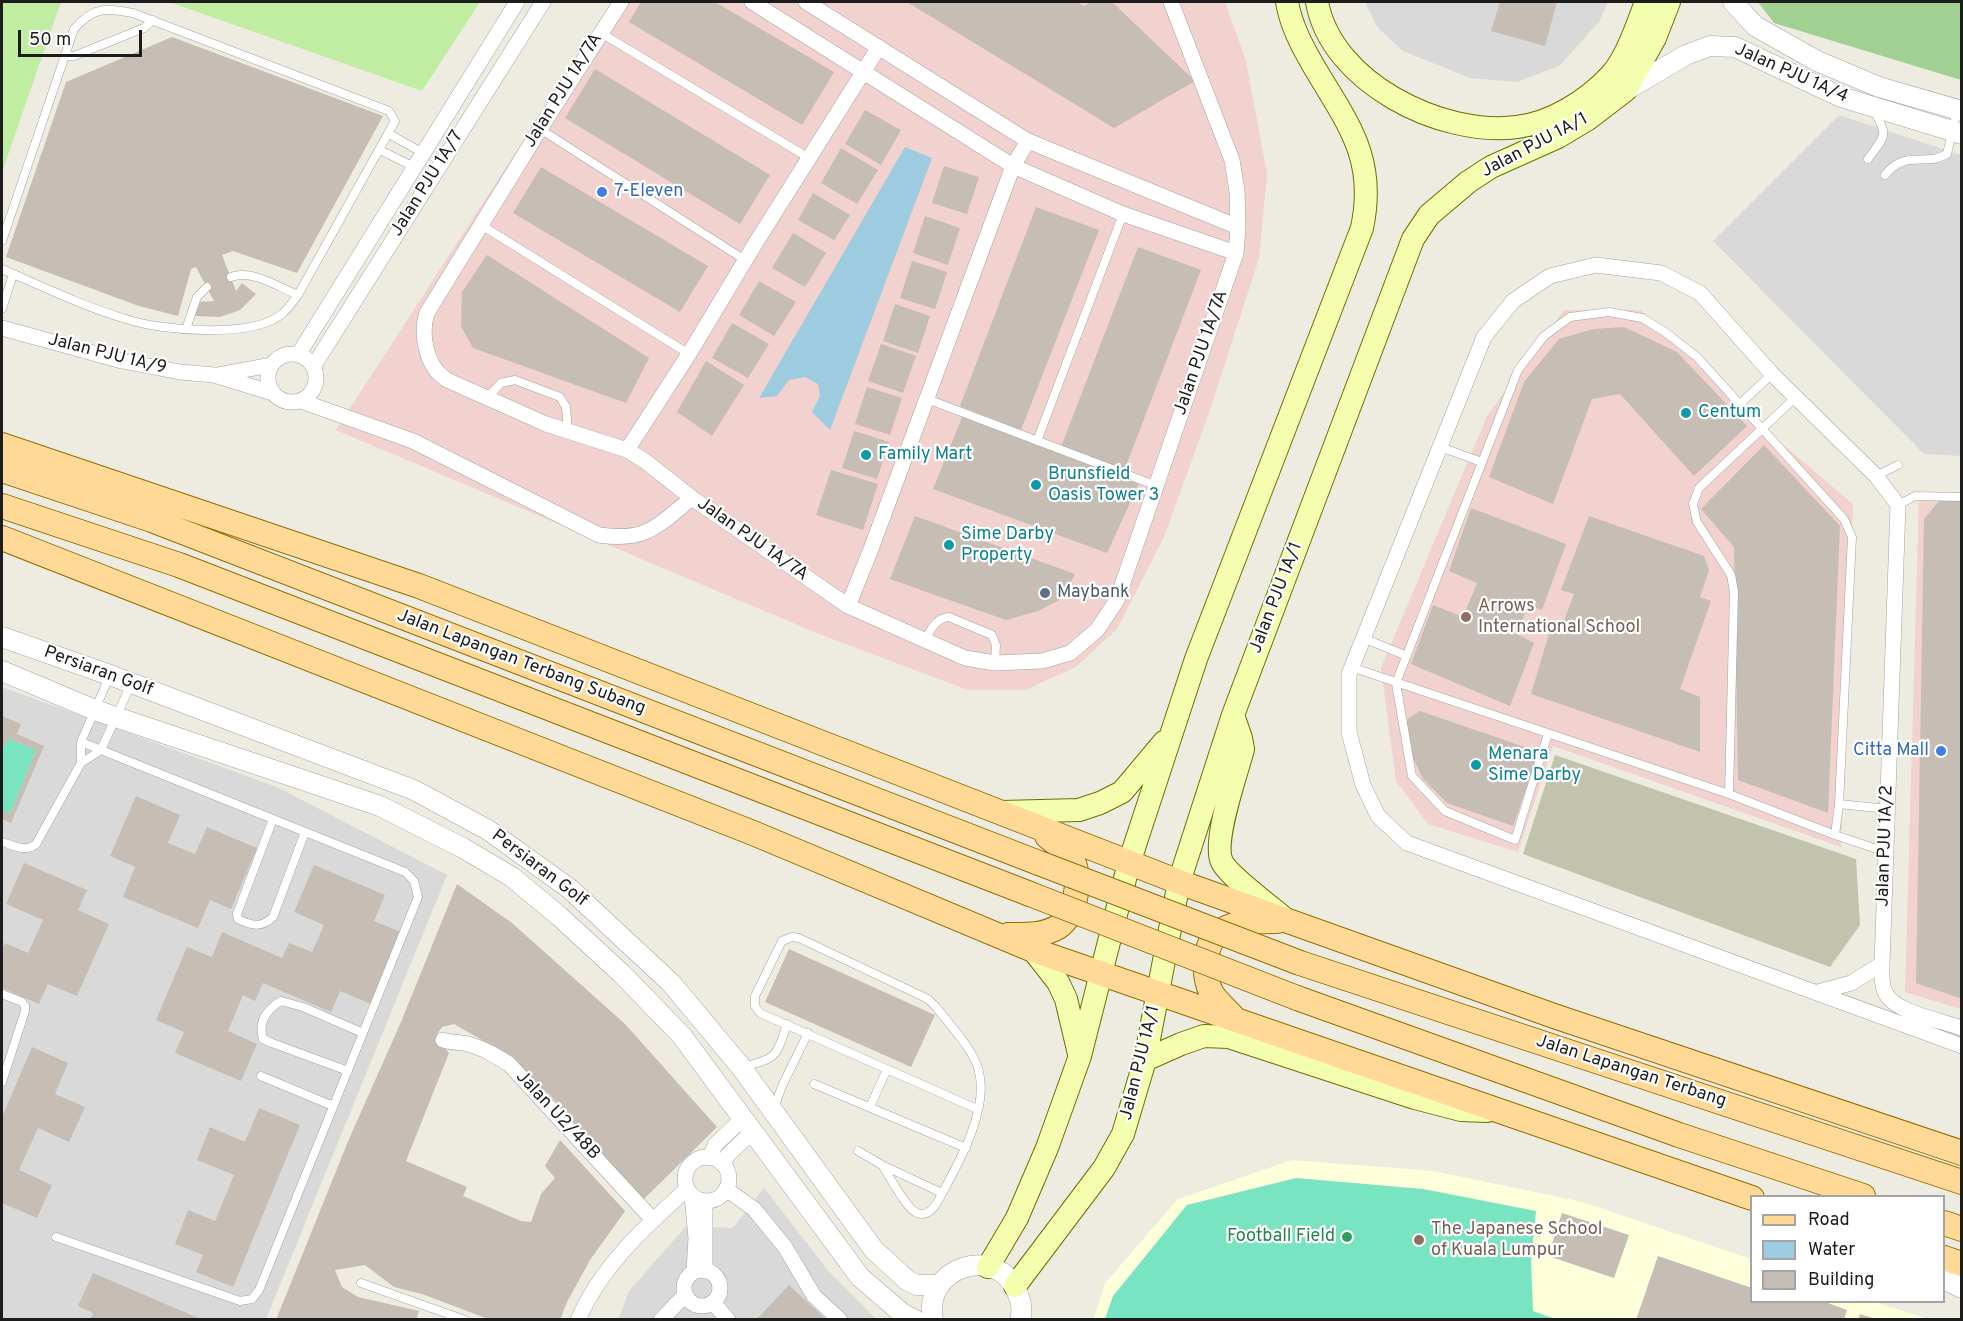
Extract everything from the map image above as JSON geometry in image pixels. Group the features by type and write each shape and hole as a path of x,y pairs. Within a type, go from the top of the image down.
{"main road":[{"path":"988,1266 1017,1218 1047,1148 1080,1056 1130,863 1196,659 1362,228 1366,207 1364,163 1352,132 1296,35 1287,2"},
{"path":"1317,2 1334,42 1347,62 1370,82 1400,101 1438,119 1479,128 1516,127 1549,119 1581,100 1612,74 1630,43 1646,2"},
{"name":"Jalan PJU 1A/1","path":"1015,1286 1104,1168 1123,1134 1145,1060 1179,882 1233,715 1413,239 1429,215 1467,182 1491,167 1558,137 1596,114 1626,90 1655,38 1669,2"},
{"path":"2,445 419,586 1179,882 1554,1016 1962,1153"},
{"name":"Jalan Lapangan Terbang Subang","path":"2,470 152,520 1300,963"},
{"name":"Jalan Lapangan Terbang Subang","path":"2,506 179,565 1297,998 1679,1135 1857,1195"},
{"path":"2,538 753,833 1033,950 1750,1197"},
{"path":"1233,715 1242,738 1243,749 1222,826 1219,852 1222,862 1228,869 1286,920"},
{"path":"998,812 1079,810 1107,799 1122,792 1173,732"},
{"path":"999,936 1037,934 1059,926 1069,915 1075,900 1078,881 1073,860 1036,827"},
{"path":"1235,1019 1212,993 1206,961 1211,943 1220,931 1236,925 1286,920"},
{"path":"1033,950 1058,982 1066,999 1080,1056"},
{"name":"Jalan Lapangan Terbang","path":"1300,963 1962,1182"},
{"path":"1145,1060 1204,1036 1229,1037 1415,1098 1461,1110 1500,1111"},
{"path":"1945,1223 1962,1229"},
{"path":"1945,1258 1962,1264"}],"street":[{"name":"Jalan PJU 1A/7","path":"298,354 517,2"},
{"name":"Jalan PJU 1A/7","path":"314,367 543,2"},
{"name":"Jalan PJU 1A/7A","path":"621,2 427,314 423,330 427,352 435,370 447,380 546,424 627,450 645,460 692,498 848,606 965,658 995,663 1042,661 1070,653 1097,630 1117,600 1236,253 1237,191 1232,160 1171,2"},
{"path":"752,2 1013,166 1123,214 1236,253"},
{"path":"806,2 1028,141 1238,227"},
{"name":"Jalan PJU 1A/4","path":"1733,2 1755,26 1817,61 1879,87 1960,110"},
{"name":"Jalan PJU 1A/4","path":"1626,90 1686,55 1710,46 1723,45 1735,47 1840,97 1957,132"},
{"path":"627,450 879,47"},
{"path":"1811,82 1817,61"},
{"path":"848,606 1013,166 1028,141"},
{"path":"1898,505 1876,476 1772,374 1700,293 1661,273 1596,265 1550,276 1513,301 1484,337 1351,667 1349,732 1363,785 1378,816 1407,843 1962,1046"},
{"name":"Jalan PJU 1A/9","path":"2,328 122,361 180,372 214,375 273,393"},
{"path":"288,354 298,354 314,367 316,382 313,390 300,400 290,402 273,393 268,384 267,374 271,365 279,358 288,354"},
{"name":"Jalan PJU 1A/9","path":"214,375 271,365"},
{"path":"300,400 413,441 599,535 620,538 648,532 692,498"},
{"name":"Jalan PJU 1A/2","path":"1898,505 1882,964 1885,992 1892,1001 1903,1008 1962,1028"},
{"name":"Persiaran Golf","path":"2,637 110,675 414,790 488,830 570,889 671,983 741,1067 874,1250 908,1281 917,1285 939,1285"},
{"name":"Persiaran Golf","path":"2,671 95,710 380,806 463,848 502,871 559,916 622,974 682,1036 861,1277 903,1314 915,1320"},
{"path":"559,916 560,903 564,894 570,889"},
{"path":"1818,992 1851,983 1882,964"},
{"name":"Jalan U2/48B","path":"443,1040 451,1043 465,1043 483,1049 509,1064 653,1220"},
{"path":"700,1271 695,1195 685,1182 687,1169 697,1160 716,1161 728,1155 748,1125"},
{"path":"578,1320 601,1280 630,1241 653,1220 695,1195 718,1198 726,1189 729,1176 716,1161"},
{"path":"726,1189 754,1209 785,1247 814,1296 840,1320"},
{"path":"933,1320 933,1298 939,1285 961,1268 974,1265 988,1266 1008,1277 1021,1300 1020,1320"},
{"path":"700,1271 711,1273 718,1281 719,1293 708,1305 692,1303 685,1295 686,1279 700,1271"},
{"path":"1945,1280 1962,1288"},
{"path":"661,1320 685,1295"},
{"path":"713,1302 728,1320"}],"lane":[{"path":"2,241 75,29 83,19 108,8 153,20 389,111 395,121 298,295 282,314 266,322 244,328 219,330 186,329 127,320 2,269"},
{"path":"65,56 75,56 144,27 153,20"},
{"path":"601,33 809,158"},
{"path":"1868,159 1883,139 1884,127 1872,108"},
{"path":"1885,175 1893,164 1906,160 1941,157 1947,153 1957,132 1960,110"},
{"path":"540,129 745,260"},
{"path":"389,134 423,153"},
{"path":"380,150 414,167"},
{"path":"1037,441 1123,214"},
{"path":"481,225 689,354"},
{"path":"2,309 13,274"},
{"path":"231,277 248,274 298,295"},
{"path":"186,329 197,297 207,287"},
{"path":"1548,734 1515,840 1445,811 1412,776 1396,683 1518,370 1544,336 1570,317 1609,312 1642,318 1665,332 1697,357 1844,519 1852,537 1839,804 1835,835"},
{"path":"1740,404 1772,374"},
{"path":"488,398 501,383 515,380 560,397 566,406 568,431"},
{"path":"1728,794 1734,592 1731,575 1697,522 1693,504 1699,488 1796,397"},
{"path":"927,399 1157,486"},
{"path":"1440,447 1482,462"},
{"path":"1876,476 1898,465"},
{"path":"1898,505 1915,496 1962,497"},
{"path":"925,640 934,624 943,617 949,617 992,635 996,645 995,663"},
{"path":"1364,638 1407,656"},
{"path":"1351,667 1728,794 1886,852"},
{"path":"81,763 81,742 110,675"},
{"path":"2,842 26,849 36,844 81,763 101,750 131,684"},
{"path":"56,1237 240,1301 252,1299 259,1290 418,897 414,881 405,872 81,742"},
{"path":"1839,804 1888,809"},
{"path":"273,819 237,914 238,919 245,922 256,925 266,924 273,916 305,832"},
{"path":"882,1165 912,1210 921,1214 928,1213 942,1193 966,1148 978,1109 981,1086 976,1062 928,999 799,938 792,937 782,941 754,1001 760,1013 978,1109"},
{"path":"2,994 26,1006 2,1082"},
{"path":"348,1071 263,1039 261,1023 270,1008 281,1001 303,1007 363,1033"},
{"path":"741,1067 774,1057 787,1024"},
{"path":"773,1113 782,1086 808,1034"},
{"path":"870,1107 887,1068"},
{"path":"261,1076 333,1106"},
{"path":"814,1084 966,1148"},
{"path":"858,1151 942,1193"},
{"path":"361,1283 465,1320"}],"shaded area":[{"path":"613,2 1225,2 1246,61 1267,174 1259,258 1211,407 1164,537 1117,629 1076,667 1025,690 968,690 819,634 336,430"},
{"path":"1365,2 1608,2 1599,22 1559,66 1517,82 1470,78 1403,51 1377,27"},
{"path":"1839,115 1961,155 1961,456 1924,454 1713,241"},
{"path":"1564,310 1641,310 1776,439 1853,504 1841,847 1553,746 1518,852 1428,824 1396,781 1381,668 1487,416"},
{"name":"Citta Mall","path":"1919,496 1961,497 1961,1009 1905,992"},
{"path":"2,687 277,787 447,875 266,1319 2,1319"},
{"path":"1555,755 1856,859 1860,925 1830,967 1523,854"},
{"name":"Football Field","path":"1292,1160 1434,1171 1583,1202 1750,1259 1750,1303 1878,1303 1928,1319 1093,1320 1105,1283 1178,1199"},
{"path":"764,1188 829,1272 876,1319 618,1320 629,1291 686,1226 733,1228"}],"green space":[{"path":"2,2 61,2 2,172"},
{"path":"169,2 480,2 422,91"},
{"path":"1758,2 1961,2 1961,80 1774,23"},
{"path":"7,738 36,750 10,814 2,810 2,751"},
{"name":"Football Field","path":"1296,1178 1423,1189 1536,1211 1531,1263 1533,1311 1555,1319 1105,1319 1113,1296 1187,1205"}],"water":[{"path":"905,147 932,158 830,430 812,412 820,396 818,384 805,377 789,380 777,396 759,398"}],"building":[{"path":"641,2 715,2 834,72 802,125 629,22"},
{"path":"907,2 1077,2 1084,6 1090,2 1112,2 1195,81 1114,128"},
{"path":"1500,2 1557,2 1545,46 1491,31"},
{"path":"172,37 383,116 297,273 233,251 222,255 236,291 242,283 256,294 240,310 220,317 195,316 198,302 214,301 196,267 191,269 178,316 139,306 6,257 66,82"},
{"path":"595,69 770,175 740,224 565,118"},
{"path":"865,110 901,130 881,165 845,144"},
{"path":"841,148 878,170 857,204 821,183"},
{"path":"944,166 979,177 967,214 932,203"},
{"path":"541,167 708,266 680,312 513,213"},
{"path":"813,193 850,215 834,240 798,220"},
{"path":"1036,207 1099,230 1021,430 960,406"},
{"path":"925,216 960,228 948,265 913,253"},
{"path":"793,233 826,253 805,287 772,268"},
{"path":"1138,247 1201,270 1124,471 1061,447"},
{"path":"487,255 649,358 626,403 473,348 461,326 462,292"},
{"path":"912,261 947,272 935,309 900,298"},
{"path":"759,281 796,302 774,336 739,315"},
{"path":"895,304 930,316 918,353 883,341"},
{"path":"732,323 769,344 748,378 712,358"},
{"name":"Centum","path":"1624,327 1677,352 1747,426 1694,476 1620,394 1592,399 1553,504 1489,477 1524,382 1559,339 1593,329"},
{"path":"881,344 916,356 903,393 868,381"},
{"path":"706,361 744,385 712,436 677,412"},
{"path":"867,387 902,398 890,435 855,424"},
{"name":"Brunsfield Oasis Tower 3","path":"963,415 1140,481 1107,553 933,489"},
{"name":"Family Mart","path":"854,431 889,442 877,479 842,468"},
{"path":"1764,445 1840,526 1828,813 1738,780 1734,547 1701,509"},
{"path":"831,470 878,484 863,530 816,515"},
{"name":"Citta Mall","path":"1939,501 1962,501 1962,999 1916,983 1924,519"},
{"path":"1471,508 1566,544 1542,610 1528,605 1517,634 1534,643 1510,706 1411,664 1433,605 1463,617 1477,583 1449,571"},
{"name":"Sime Darby Property","path":"915,516 1075,574 1063,598 1038,611 1006,620 890,579"},
{"path":"1589,516 1704,556 1709,570 1700,597 1711,601 1680,689 1700,697 1700,752 1531,694 1551,627 1561,629 1574,594 1561,590"},
{"name":"Menara Sime Darby","path":"1420,711 1539,752 1513,826 1447,803 1423,779 1408,747 1405,725 1409,718"},
{"path":"2,716 21,724 17,734 44,746 11,823 2,819 2,810 10,814 36,750 7,738 2,751"},
{"path":"136,796 180,815 168,843 195,854 207,827 257,848 231,909 210,900 198,928 123,897 135,867 110,856"},
{"path":"24,863 87,890 78,910 109,924 77,996 48,984 39,1004 2,988 2,950 5,943 28,953 43,920 6,904"},
{"path":"314,865 385,895 374,921 401,932 371,1004 340,991 331,1012 263,983 255,1001 243,995 228,1031 257,1044 241,1081 175,1053 184,1032 156,1020 187,947 212,957 222,932 282,958 289,943 312,952 324,925 294,912"},
{"path":"457,884 512,923 625,1024 717,1127 644,1199 550,1095 501,1051 454,1024 442,1027 436,1036 449,1053 406,1161 467,1187 463,1196 521,1221 531,1222 541,1194 555,1178 545,1166 560,1140 625,1211 590,1260 560,1320 491,1320 422,1294 394,1287 365,1265 335,1270 342,1287 358,1297 419,1311 416,1320 276,1320 349,1139 401,1022"},
{"path":"789,949 935,1015 911,1067 765,1002"},
{"path":"32,1047 68,1063 55,1094 85,1107 69,1142 38,1128 19,1170 52,1185 37,1218 2,1203 2,1117"},
{"path":"259,1108 300,1125 233,1287 196,1272 203,1255 175,1244 188,1210 215,1221 234,1175 197,1160 210,1127 245,1142"},
{"path":"1562,1213 1629,1235 1614,1278 1548,1256"},
{"path":"1658,1256 1750,1287 1750,1303 1828,1303 1847,1310 1844,1320 1636,1320"},
{"path":"93,1273 203,1320 90,1320 93,1313 78,1306"},
{"path":"789,1285 823,1317 826,1320 756,1320"},
{"path":"1860,1314 1876,1319 1876,1320 1858,1320"}],"place":[{"name":"7-Eleven","path":"602,192"},
{"name":"Centum","path":"1686,413"},
{"name":"Family Mart","path":"866,455"},
{"name":"Brunsfield Oasis Tower 3","path":"1036,485"},
{"name":"Sime Darby Property","path":"949,545"},
{"name":"Maybank","path":"1045,593"},
{"name":"Arrows International School","path":"1466,617"},
{"name":"Citta Mall","path":"1941,751"},
{"name":"Menara Sime Darby","path":"1476,765"},
{"name":"Football Field","path":"1347,1237"},
{"name":"The Japanese School of Kuala Lumpur","path":"1419,1240"}]}
